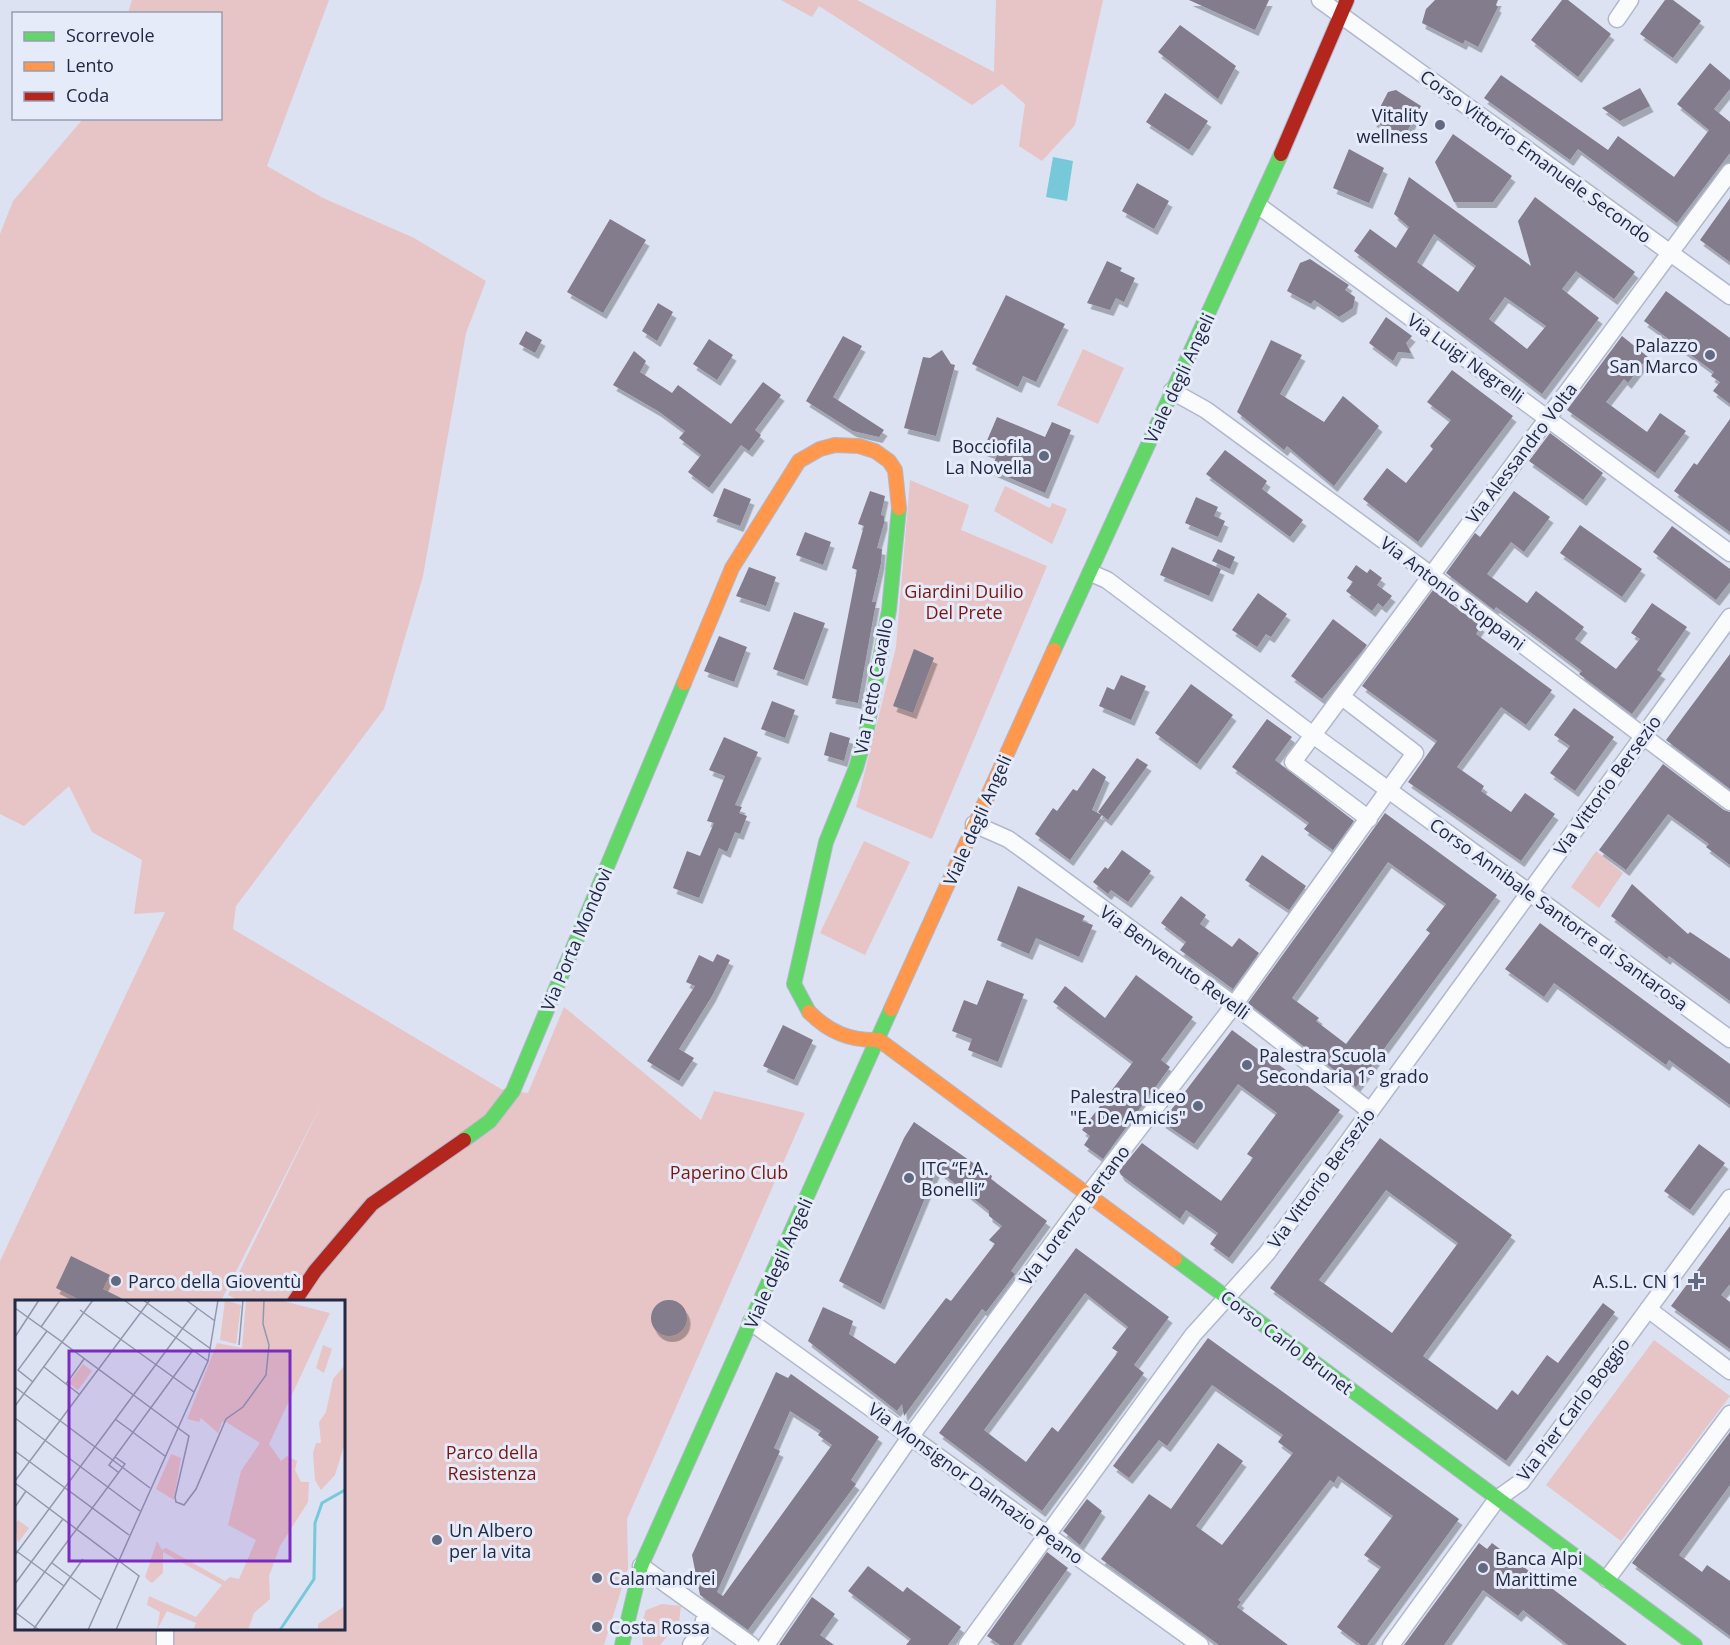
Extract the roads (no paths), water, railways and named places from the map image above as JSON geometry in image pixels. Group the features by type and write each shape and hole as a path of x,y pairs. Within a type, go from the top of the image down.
{"street":[{"name":"Corso Vittorio Emanuele Secondo","path":"1320,0 1340,17 1671,252 1730,297"},
{"name":"Viale degli Angeli","path":"622,1645 641,1566 974,824 1259,206 1347,0"},
{"path":"1617,19 1630,0"},
{"name":"Via Alessandro Volta","path":"1313,735 1730,172"},
{"name":"Via Luigi Negrelli","path":"1259,206 1730,553"},
{"name":"Via Antonio Stoppani","path":"1172,391 1206,410 1431,574 1730,802"},
{"name":"Via Tetto Cavallo","path":"768,508 799,460 814,450 831,444 864,447 879,453 890,460 899,482 897,540 875,693 860,758 826,841 794,984 796,994 804,1007 833,1030 853,1039 879,1040"},
{"name":"Via Porta Mondovì","path":"295,1300 315,1271 372,1204 490,1121 513,1091 708,622 732,568 768,508"},
{"name":"Corso Annibale Santorre di Santarosa","path":"1091,573 1107,580 1387,790 1730,1039"},
{"name":"Via Vittorio Bersezio","path":"967,1645 1046,1533 1193,1335 1229,1298 1267,1253 1530,892 1641,735 1730,617"},
{"path":"1342,697 1415,753 1387,790"},
{"path":"1313,735 1293,762 1368,819"},
{"name":"Via Lorenzo Bertano","path":"766,1645 911,1436 1088,1195 1234,1005 1387,790"},
{"name":"Via Benvenuto Revelli","path":"974,824 1008,839 1234,1005 1370,1111"},
{"name":"Corso Carlo Brunet","path":"879,1040 1695,1645"},
{"name":"Via Pier Carlo Boggio","path":"1391,1645 1497,1499 1521,1482 1730,1198"},
{"path":"1648,1309 1730,1371"},
{"name":"Via Monsignor Dalmazio Peano","path":"751,1322 1200,1645"},
{"path":"1607,1579 1730,1414"},
{"path":"641,1566 751,1645"},
{"path":"691,1645 700,1632 706,1613"}],"water":[{"path":"1053,157 1073,161 1067,201 1046,197"}],"place":[{"name":"Vitality wellness","path":"1440,125"},
{"name":"Palazzo San Marco","path":"1710,355"},
{"name":"Bocciofila La Novella","path":"1044,456"},
{"name":"Palestra Scuola Secondaria 1° grado","path":"1247,1065"},
{"name":"Palestra Liceo \"E. De Amicis\"","path":"1198,1106"},
{"name":"ITC “F.A. Bonelli”","path":"909,1178"},
{"name":"Parco della Gioventù","path":"116,1281"},
{"name":"A.S.L. CN 1","path":"1696,1281"},
{"name":"Un Albero per la vita","path":"437,1540"},
{"name":"Banca Alpi Marittime","path":"1483,1568"},
{"name":"Calamandrei","path":"597,1578"},
{"name":"Costa Rossa","path":"597,1627"}],"park label":[{"name":"Giardini Duilio Del Prete","path":"964,601"},
{"name":"Paperino Club","path":"729,1172"},
{"name":"Parco della Resistenza","path":"492,1462"}]}
